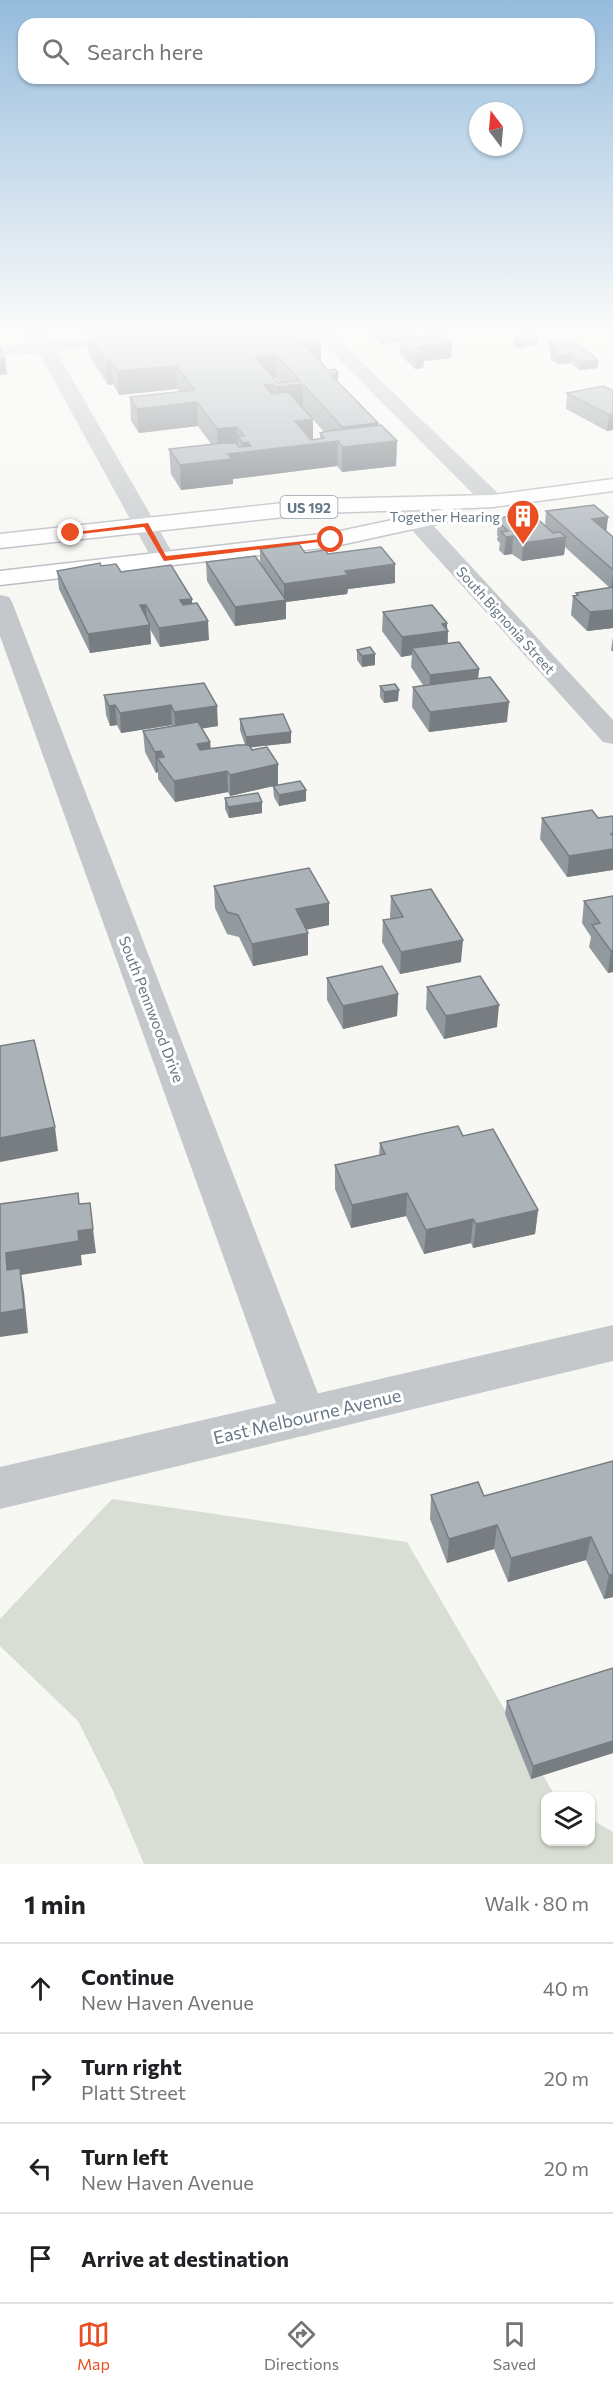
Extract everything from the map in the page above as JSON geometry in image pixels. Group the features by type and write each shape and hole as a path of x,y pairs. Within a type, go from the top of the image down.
{"main road":[{"name":"US 192","path":"0,541 320,506 493,501 613,485"},
{"name":"US 192","path":"0,576 331,540 418,523 493,501"},
{"path":"0,576 10,564 31,551 71,533"}],"street":[{"path":"85,417 164,559"},
{"path":"407,417 493,501"},
{"name":"South Bignonia Street","path":"400,503 613,736"},
{"name":"South Pennwood Drive","path":"0,602 304,1417"},
{"name":"East Melbourne Avenue","path":"0,1488 613,1343"}],"shaded area":[{"path":"112,1499 407,1542 553,1792 541,1792 541,1846 595,1846 595,1821 613,1832 613,1864 144,1864 113,1791 78,1721 0,1646 0,1619"}],"building":[{"path":"208,417 311,417 313,419 295,421 311,440 324,438 320,433 328,431 381,425 397,441 343,447 338,441 228,454 232,459 180,465 169,449 224,443 236,443 239,447 251,446 248,442 242,443 238,436 244,436 237,427 217,429"},
{"path":"333,417 372,417 378,423 342,427"},
{"path":"594,505 608,517 592,519 613,537 613,570 546,511"},
{"path":"531,513 553,533 560,532 566,537 523,543 513,536 506,537 501,532 508,531 498,518"},
{"path":"299,544 305,553 325,550 328,554 381,547 395,564 345,571 348,575 284,584 260,549"},
{"path":"255,556 286,600 235,607 206,562"},
{"path":"100,563 101,566 116,564 121,572 171,565 192,599 180,600 183,605 197,603 208,621 159,628 146,605 140,605 150,625 88,634 57,571"},
{"path":"613,587 613,610 590,612 573,596 578,595 576,593"},
{"path":"432,605 447,623 442,624 448,631 402,637 383,612"},
{"path":"459,642 479,669 430,675 412,648"},
{"path":"370,647 375,654 362,656 357,650"},
{"path":"490,677 509,702 430,712 413,687"},
{"path":"204,683 217,706 174,712 171,705 120,713 115,705 109,706 104,695"},
{"path":"395,684 399,690 384,692 380,686"},
{"path":"283,714 291,732 246,737 240,719"},
{"path":"198,722 210,742 197,744 200,750 238,745 249,745 252,750 267,747 278,764 230,775 227,771 174,781 157,758 164,757 161,751 155,752 143,731"},
{"path":"300,781 306,790 279,795 273,786"},
{"path":"258,793 262,802 228,807 225,798"},
{"path":"592,810 598,818 612,816 613,849 569,856 542,818"},
{"path":"309,868 329,903 296,909 308,933 252,944 238,915 227,912 214,886"},
{"path":"431,889 463,940 401,952 383,920 403,917 391,896"},
{"path":"613,896 613,950 611,951 592,925 600,923 584,901"},
{"path":"382,966 398,994 343,1006 327,978"},
{"path":"480,976 499,1005 446,1016 427,987"},
{"path":"34,1040 55,1127 0,1138 0,1046"},
{"path":"458,1126 463,1136 493,1129 538,1210 476,1224 473,1219 426,1230 407,1193 352,1205 335,1165 385,1154 380,1143"},
{"path":"78,1193 79,1204 90,1203 93,1229 78,1231 79,1241 6,1253 7,1270 20,1268 24,1309 0,1313 0,1204"},
{"path":"613,1461 613,1574 609,1575 591,1537 511,1558 497,1525 449,1539 431,1495 478,1482 484,1496"},
{"path":"613,1668 613,1741 533,1766 507,1701"}],"place":[{"name":"Together Hearing","path":"523,545"}],"route":[{"path":"71,533 146,525 164,559 331,540"}]}
